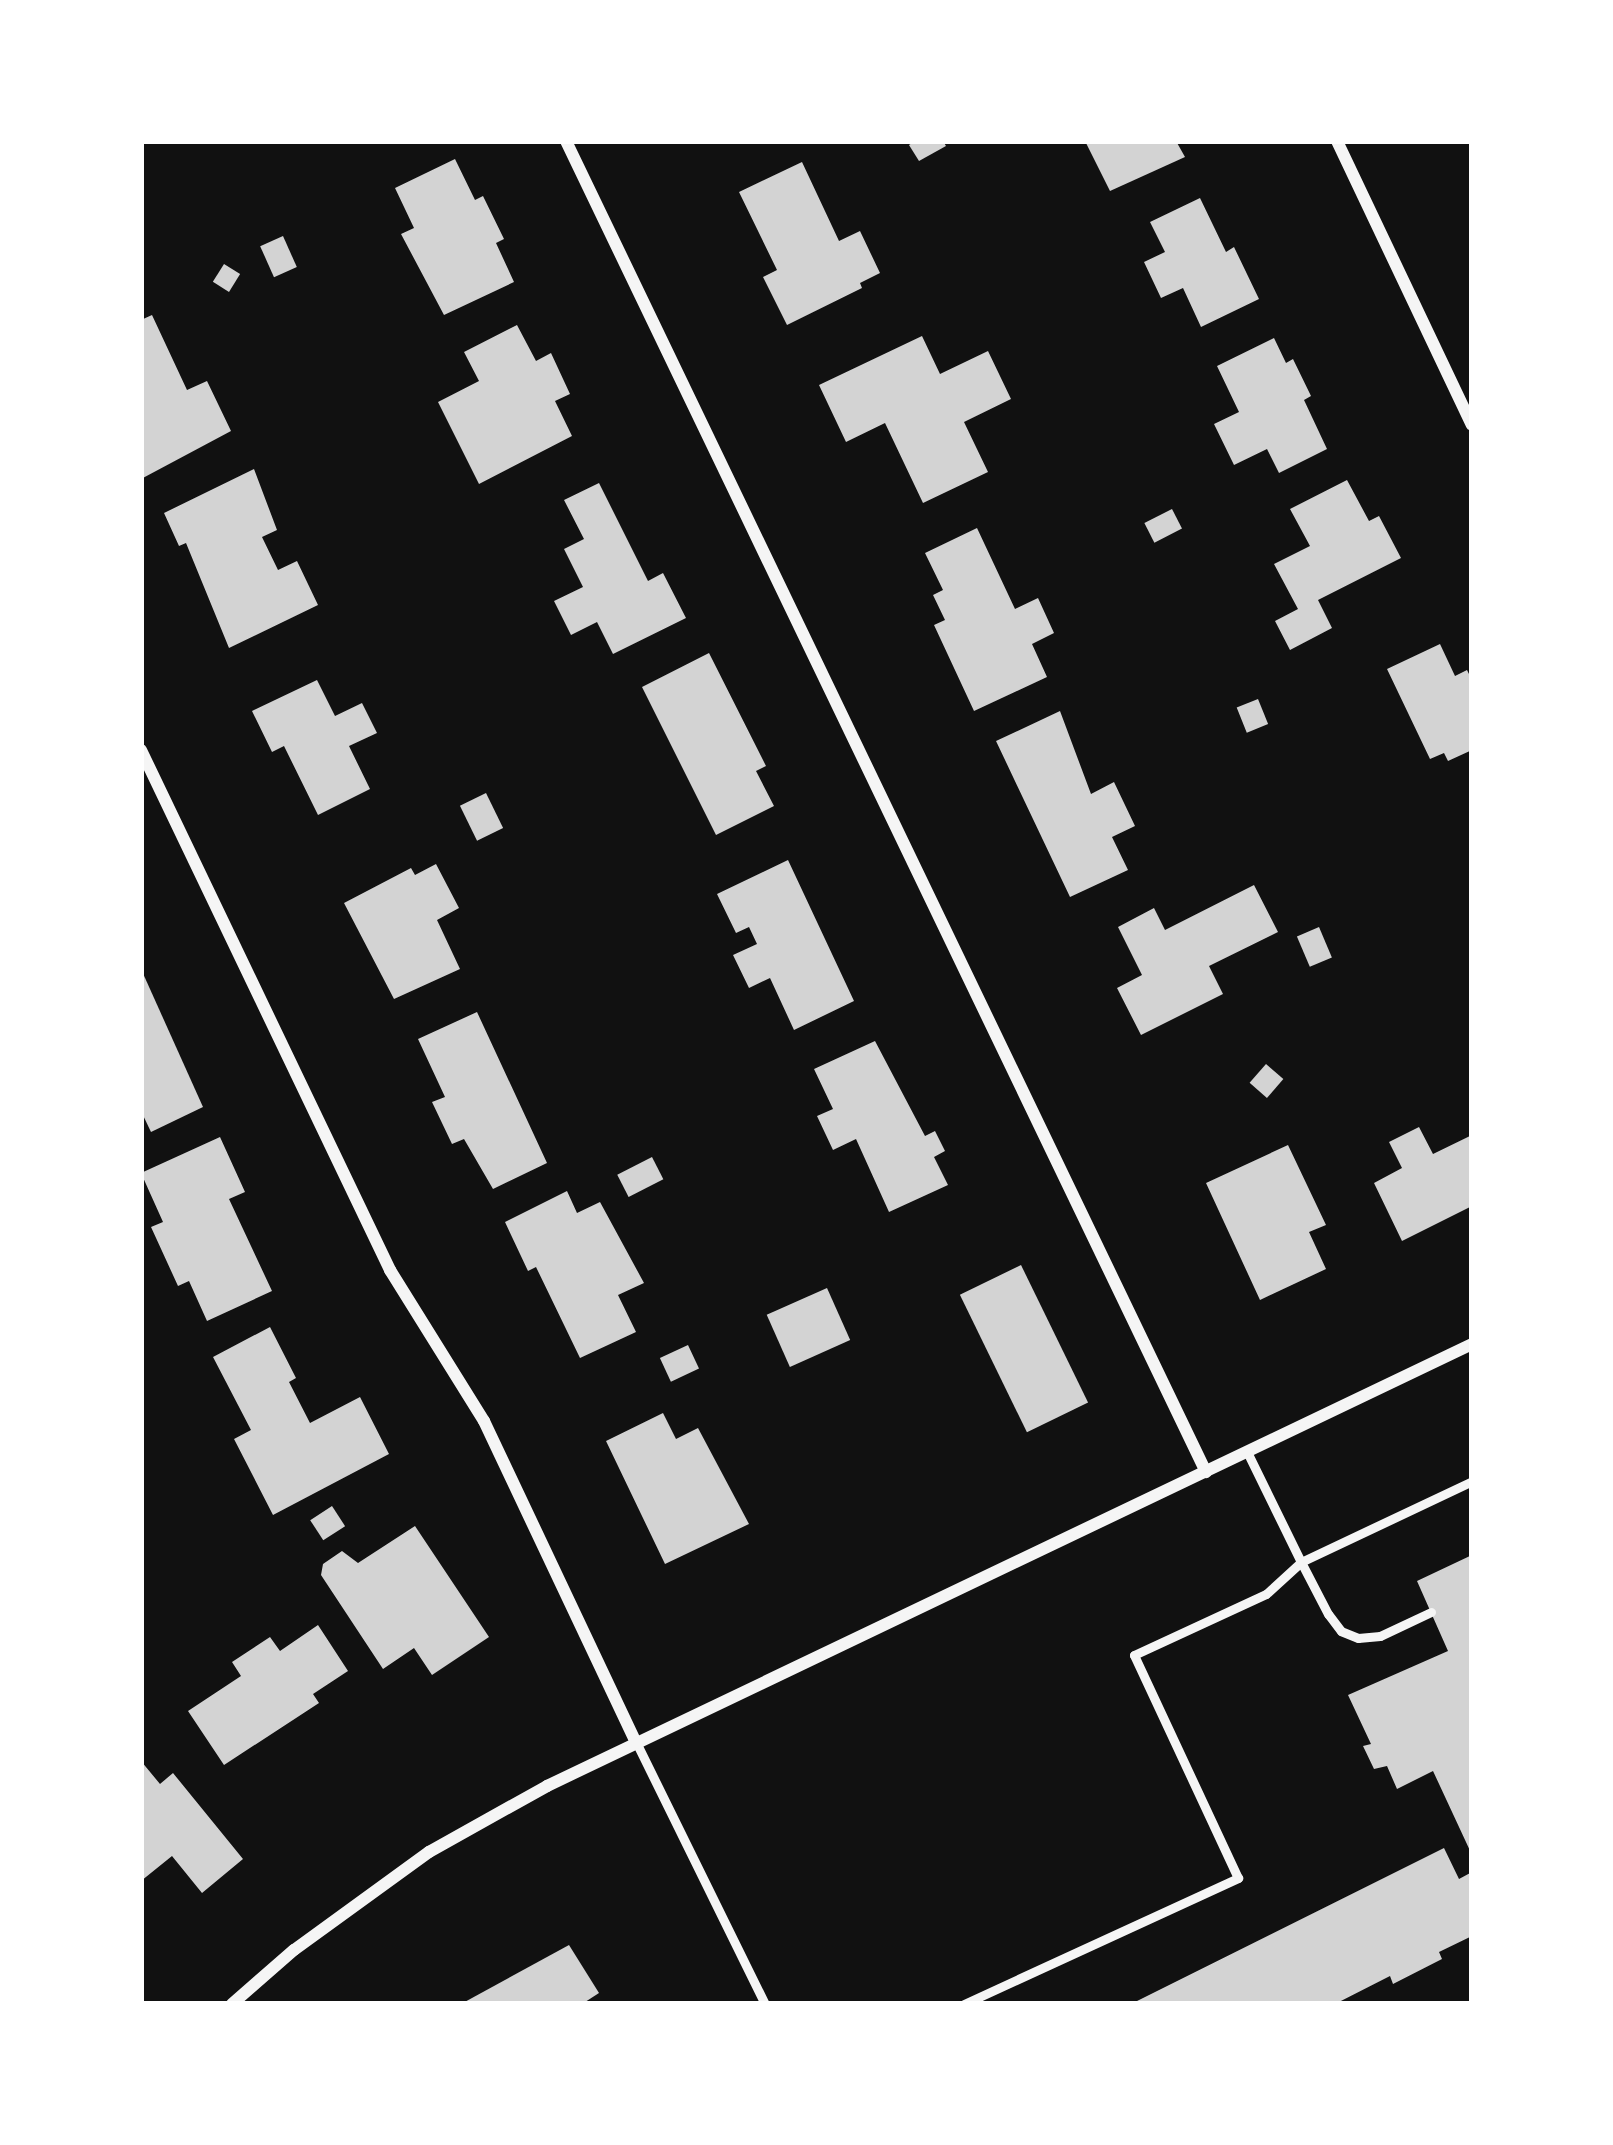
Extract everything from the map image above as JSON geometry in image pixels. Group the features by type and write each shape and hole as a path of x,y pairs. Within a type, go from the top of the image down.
{"street":[{"path":"566,141 1206,1472"},
{"path":"1337,141 1472,425"},
{"path":"141,750 390,1270 484,1421 635,1742"},
{"path":"232,2004 294,1950 429,1852 635,1742 1472,1344"}],"lane":[{"path":"1247,1452 1341,1631 1358,1638 1380,1636 1431,1612"},
{"path":"964,2004 1238,1878 1134,1655 1266,1594 1301,1562 1472,1481"},
{"path":"635,1742 765,2004"}],"building":[{"path":"943,141 946,146 919,161 909,145"},
{"path":"1085,141 1176,141 1185,157 1110,191"},
{"path":"455,159 475,200 483,196 504,239 496,243 514,282 444,315 401,234 414,228 395,188"},
{"path":"802,162 839,241 860,231 880,273 860,283 862,288 787,325 763,277 777,270 739,192"},
{"path":"1200,198 1226,252 1234,247 1259,299 1201,327 1183,288 1161,298 1144,262 1165,252 1150,222"},
{"path":"283,236 297,267 274,277 260,246"},
{"path":"224,264 240,274 229,292 213,282"},
{"path":"152,315 187,390 207,381 231,431 141,479 141,320"},
{"path":"517,325 536,361 551,353 570,394 555,401 572,436 479,484 438,402 479,381 464,352"},
{"path":"922,336 940,374 988,351 1011,399 964,422 988,472 923,503 885,423 846,442 819,385"},
{"path":"1274,338 1286,363 1293,359 1311,396 1304,400 1327,449 1279,473 1267,449 1234,465 1214,424 1239,412 1217,366"},
{"path":"254,469 277,530 262,537 278,570 297,561 318,605 229,648 186,543 179,546 164,513"},
{"path":"1347,480 1369,521 1379,516 1401,558 1318,600 1332,628 1290,650 1275,621 1298,609 1274,564 1310,546 1290,509"},
{"path":"599,483 648,581 663,573 686,618 613,654 597,622 571,635 554,601 583,587 564,549 584,539 564,500"},
{"path":"1172,509 1182,529 1154,543 1144,523"},
{"path":"977,528 1015,609 1038,598 1054,633 1032,644 1047,677 974,711 934,625 945,620 933,595 943,590 925,553"},
{"path":"1440,644 1455,676 1467,670 1472,680 1472,750 1448,761 1444,753 1430,759 1387,669"},
{"path":"709,653 766,766 756,771 774,806 716,835 642,687"},
{"path":"317,680 335,716 362,703 377,733 349,746 370,789 318,815 284,746 272,752 252,711"},
{"path":"1258,699 1268,724 1247,733 1237,708"},
{"path":"1060,711 1091,794 1114,782 1135,826 1112,837 1128,870 1070,897 996,741"},
{"path":"486,793 503,828 477,841 460,806"},
{"path":"788,860 854,1001 794,1030 770,978 749,988 733,955 757,944 749,927 736,933 717,894"},
{"path":"436,864 459,908 437,920 460,969 394,999 344,903 411,868 415,875"},
{"path":"1254,885 1278,932 1209,966 1223,994 1141,1035 1117,988 1142,975 1118,927 1154,908 1165,930"},
{"path":"1319,927 1332,957 1310,967 1297,936"},
{"path":"141,969 203,1107 151,1132 141,1111"},
{"path":"477,1012 547,1163 493,1189 464,1139 452,1144 432,1102 445,1097 418,1039"},
{"path":"875,1041 925,1136 935,1131 945,1151 934,1157 948,1185 889,1212 856,1139 833,1150 817,1116 833,1109 814,1069"},
{"path":"1266,1064 1283,1079 1267,1098 1250,1083"},
{"path":"1419,1127 1433,1154 1472,1135 1472,1206 1402,1241 1374,1183 1402,1168 1389,1142"},
{"path":"220,1137 245,1192 229,1199 272,1291 207,1321 189,1281 178,1286 151,1227 163,1222 141,1173"},
{"path":"1288,1145 1326,1225 1309,1232 1326,1269 1260,1300 1206,1183"},
{"path":"652,1157 663,1179 629,1197 617,1175"},
{"path":"567,1191 577,1213 600,1202 644,1283 618,1295 636,1332 580,1358 536,1267 528,1271 505,1222"},
{"path":"1021,1265 1088,1403 1027,1432 960,1295"},
{"path":"827,1288 850,1340 790,1367 767,1315"},
{"path":"270,1327 296,1378 289,1382 310,1423 360,1397 389,1454 273,1515 234,1439 251,1430 213,1357"},
{"path":"688,1345 699,1369 671,1382 660,1358"},
{"path":"663,1413 676,1439 698,1428 749,1524 665,1564 606,1441"},
{"path":"332,1506 345,1526 323,1540 310,1520"},
{"path":"415,1526 489,1637 432,1675 414,1648 383,1669 321,1575 323,1564 342,1551 358,1563"},
{"path":"1472,1555 1472,1855 1433,1771 1397,1789 1387,1766 1374,1769 1363,1746 1371,1744 1348,1695 1448,1651 1417,1581"},
{"path":"318,1625 348,1671 313,1694 319,1703 224,1765 188,1711 241,1676 232,1662 270,1637 280,1651"},
{"path":"141,1761 160,1784 173,1773 243,1859 202,1893 172,1856 141,1881"},
{"path":"1444,1848 1459,1879 1472,1872 1472,1936 1439,1952 1442,1959 1393,1984 1390,1976 1335,2004 1131,2004"},
{"path":"569,1945 599,1993 582,2004 461,2004"}]}
